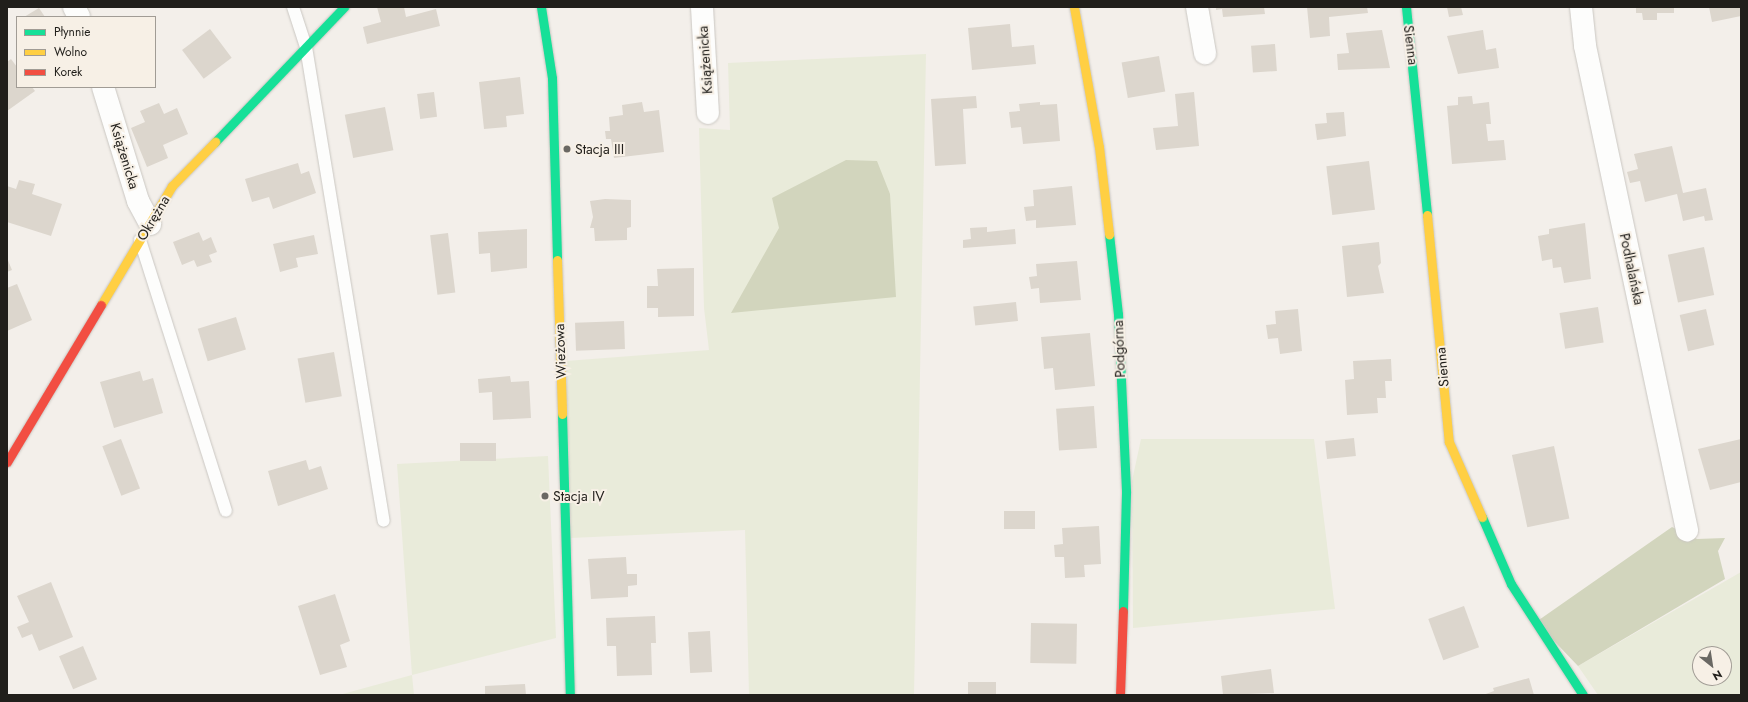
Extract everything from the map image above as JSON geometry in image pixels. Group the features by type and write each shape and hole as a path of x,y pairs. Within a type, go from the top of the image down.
{"street":[{"path":"74,7 78,16"},
{"name":"Okrężna","path":"7,462 172,186 344,7"},
{"name":"Wieżowa","path":"541,7 552,78 570,695"},
{"name":"Książenicka","path":"702,7 708,113"},
{"name":"Podgórna","path":"1074,7 1099,147 1118,314 1126,493 1120,695"},
{"path":"1197,7 1205,53"},
{"name":"Sienna","path":"1406,7 1449,442 1511,584 1583,695"},
{"name":"Podhalańska","path":"1581,7 1587,54 1687,530"},
{"name":"Książenicka","path":"103,88 138,201 145,232"}],"lane":[{"path":"293,7 306,46 384,521"},
{"path":"145,232 226,511"}],"green space":[{"path":"926,54 914,695 749,695 745,530 571,538 566,361 709,350 704,308 699,128 730,130 728,63"},
{"path":"846,160 877,161 890,194 896,297 731,313 779,228 772,198"},
{"path":"1141,439 1314,439 1335,609 1133,628 1132,481"},
{"path":"548,456 556,638 412,675 397,464"},
{"path":"1672,527 1697,539 1725,538 1718,551 1725,579 1578,666 1536,622"},
{"path":"1741,572 1741,695 1598,695 1578,666"},
{"path":"412,675 414,695 339,695"}],"building":[{"path":"377,7 404,7 406,17 436,9 440,26 367,44 363,27 381,22"},
{"path":"1216,7 1264,7 1265,14 1223,17 1222,9 1216,10"},
{"path":"1307,7 1367,7 1368,13 1329,17 1330,36 1310,38"},
{"path":"1447,7 1461,7 1463,15 1449,17"},
{"path":"1636,7 1674,7 1674,13 1657,13 1657,20 1643,20 1642,13 1636,13"},
{"path":"1709,7 1741,7 1741,16 1712,22"},
{"path":"39,8 44,16 26,16"},
{"path":"1010,24 1012,47 1034,45 1036,64 972,70 968,28"},
{"path":"210,29 232,58 204,79 182,50"},
{"path":"1382,30 1390,68 1338,70 1337,54 1349,53 1346,33"},
{"path":"1483,30 1486,50 1496,48 1499,68 1458,74 1447,36"},
{"path":"1275,44 1277,71 1253,73 1251,46"},
{"path":"1159,56 1165,91 1128,98 1122,63"},
{"path":"11,59 16,66 16,88 33,88 35,91 7,111 7,62"},
{"path":"520,77 524,114 506,116 507,127 484,129 479,82"},
{"path":"434,92 437,117 420,119 417,94"},
{"path":"1194,92 1199,146 1156,150 1153,128 1178,126 1175,94"},
{"path":"976,96 977,108 963,109 966,164 935,166 931,99"},
{"path":"1472,96 1473,104 1489,102 1491,124 1486,124 1488,141 1504,140 1506,160 1452,164 1447,106 1458,105 1458,97"},
{"path":"642,102 644,112 659,110 664,152 614,158 611,139 606,139 605,131 610,131 609,117 623,115 622,105"},
{"path":"1040,102 1040,105 1057,104 1060,141 1023,144 1021,127 1011,128 1009,112 1020,111 1019,104"},
{"path":"159,103 164,114 177,108 188,134 163,145 168,158 147,167 131,128 145,122 140,111"},
{"path":"385,107 393,150 353,158 345,115"},
{"path":"1344,112 1346,136 1317,140 1315,124 1327,123 1326,113"},
{"path":"1672,146 1683,193 1706,188 1713,220 1705,221 1704,216 1683,221 1677,194 1645,202 1640,181 1630,183 1627,172 1638,169 1634,154"},
{"path":"1369,161 1375,210 1332,215 1326,166"},
{"path":"298,163 301,174 309,171 316,193 273,209 269,197 252,202 245,179"},
{"path":"19,180 35,184 32,194 62,204 51,236 7,222 7,186 16,189"},
{"path":"1072,186 1076,225 1036,228 1036,220 1026,221 1024,207 1034,206 1033,190"},
{"path":"605,199 631,200 631,227 627,228 627,240 595,241 594,228 590,228 593,217 590,201"},
{"path":"1585,223 1591,279 1564,283 1561,267 1553,268 1552,259 1542,261 1538,236 1549,234 1549,229"},
{"path":"987,227 987,232 1015,229 1016,244 963,248 963,240 971,239 970,228"},
{"path":"527,229 527,268 491,272 490,253 479,254 478,232"},
{"path":"199,232 203,241 211,237 217,252 209,255 212,262 197,267 194,260 182,265 173,242"},
{"path":"448,233 455,293 437,295 430,235"},
{"path":"314,235 318,254 296,258 298,267 280,272 273,244"},
{"path":"1379,242 1381,263 1378,266 1384,293 1347,297 1342,246"},
{"path":"1704,247 1714,295 1678,303 1668,255"},
{"path":"7,258 12,270 7,272"},
{"path":"1077,261 1081,300 1040,303 1039,288 1031,289 1029,277 1037,276 1036,264"},
{"path":"694,268 694,316 658,317 658,308 647,308 647,286 658,286 657,269"},
{"path":"17,284 32,320 7,331 7,288"},
{"path":"1016,302 1018,321 975,325 973,306"},
{"path":"1598,307 1604,343 1565,349 1559,313"},
{"path":"1298,309 1302,351 1280,354 1278,338 1268,339 1266,325 1276,324 1275,311"},
{"path":"1706,309 1714,345 1688,351 1680,315"},
{"path":"236,317 246,350 208,361 198,329"},
{"path":"624,321 625,349 576,351 575,323"},
{"path":"1090,333 1095,386 1055,390 1053,368 1044,369 1041,337"},
{"path":"334,352 342,396 305,403 298,358"},
{"path":"1391,359 1392,381 1385,381 1386,398 1377,398 1378,413 1347,415 1345,380 1354,379 1353,361"},
{"path":"140,371 143,381 153,378 163,413 114,428 100,382"},
{"path":"510,376 511,382 529,381 531,418 493,420 492,392 479,393 478,379"},
{"path":"1094,406 1097,448 1059,451 1056,409"},
{"path":"1354,438 1356,456 1327,459 1325,441"},
{"path":"121,439 140,488 121,496 102,446"},
{"path":"1741,439 1741,482 1710,490 1698,449"},
{"path":"460,443 496,443 496,461 460,461"},
{"path":"1554,446 1569,518 1527,527 1512,455"},
{"path":"306,460 309,470 321,466 328,489 278,506 268,471"},
{"path":"1004,511 1035,511 1035,529 1004,529"},
{"path":"1099,526 1101,564 1084,565 1085,577 1065,578 1064,557 1055,557 1054,545 1063,544 1062,528"},
{"path":"626,557 627,574 637,574 637,585 628,586 628,597 591,599 588,559"},
{"path":"51,582 73,637 39,651 32,634 22,638 17,627 29,622 17,596"},
{"path":"335,594 350,641 340,645 347,667 320,675 298,606"},
{"path":"1464,606 1479,647 1443,660 1428,619"},
{"path":"655,616 656,643 651,643 652,675 617,676 616,646 607,646 606,618"},
{"path":"1031,623 1077,624 1076,664 1030,663"},
{"path":"710,631 712,672 690,673 688,632"},
{"path":"83,646 97,679 73,689 59,656"},
{"path":"1271,669 1274,693 1223,695 1221,676"},
{"path":"1529,678 1534,695 1483,695 1494,691 1493,688"},
{"path":"968,682 996,682 996,695 968,695"},
{"path":"525,684 526,695 485,695 485,686"}],"traffic: fast":[{"path":"215,142 344,7"},
{"path":"541,7 552,78 557,260"},
{"path":"1406,7 1427,215"},
{"path":"1109,234 1118,314 1126,493 1123,611"},
{"path":"562,414 570,695"},
{"path":"1482,517 1511,584 1583,695"}],"traffic: slow":[{"path":"1074,7 1099,147 1109,234"},
{"path":"101,305 172,186 215,142"},
{"path":"1427,215 1449,442 1482,517"},
{"path":"557,260 562,414"}],"traffic: jam":[{"path":"7,462 101,305"},
{"path":"1120,695 1123,611"}],"place":[{"name":"Stacja III","path":"567,149"},
{"name":"Stacja IV","path":"545,496"}]}
